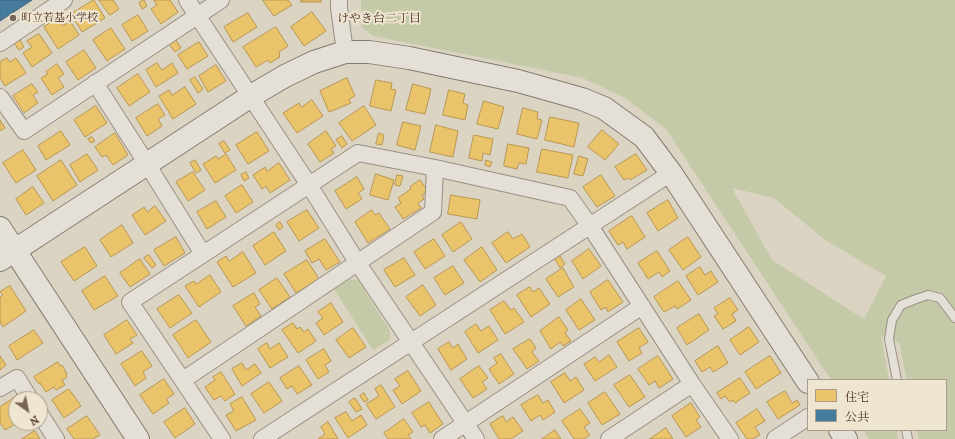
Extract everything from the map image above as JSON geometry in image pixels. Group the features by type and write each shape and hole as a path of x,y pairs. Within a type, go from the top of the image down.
{"street":[{"path":"0,43 64,0"},
{"path":"187,0 309,185 357,262 476,439"},
{"path":"0,97 24,130 221,0"},
{"path":"339,0 345,52"},
{"path":"7,255 251,96 285,76 314,62 345,52 369,52 409,58 518,81 582,99 604,108 644,136 671,173 807,380"},
{"path":"95,83 203,254"},
{"path":"222,439 184,380 130,302 358,153 435,168 570,198 590,226 692,384 730,439"},
{"path":"184,380 433,212 435,168"},
{"path":"262,439 671,173"},
{"path":"0,228 7,255 138,439"},
{"path":"442,439 642,306"},
{"path":"0,388 17,378 25,391"},
{"path":"609,439 692,384"},
{"path":"775,439 807,418"},
{"path":"48,426 56,439"}],"lane":[{"path":"897,379 889,338 892,320 901,305 928,295 940,298 955,318"}],"green space":[{"path":"361,0 955,0 955,439 919,439 917,431 947,431 947,379 907,379 899,342 881,336 889,379 830,379 666,129 625,98 583,78 373,36 362,27","holes":["732,188 774,198 825,240 886,276 864,319 772,260"]},
{"path":"350,279 358,280 390,331 390,340 373,350 334,289"},
{"path":"864,431 897,431 898,439 869,439"}],"building: 住宅":[{"path":"94,0 105,18 82,32 71,14"},
{"path":"99,0 113,0 119,9 110,15"},
{"path":"144,0 147,6 142,9 139,3"},
{"path":"170,0 178,12 161,24 151,9 157,5 154,1"},
{"path":"263,0 288,0 292,5 274,16"},
{"path":"301,0 321,0 321,2 301,2"},
{"path":"312,12 326,31 304,46 291,27"},
{"path":"248,13 257,27 233,42 224,27"},
{"path":"138,15 148,31 132,41 122,25"},
{"path":"58,18 63,26 70,21 79,35 58,49 44,27"},
{"path":"276,27 288,46 279,52 280,57 270,63 268,60 256,67 243,47"},
{"path":"111,28 125,49 107,61 93,40"},
{"path":"39,34 52,53 32,67 23,53 32,47 27,41"},
{"path":"20,40 24,47 19,50 14,43"},
{"path":"176,40 181,48 175,52 169,44"},
{"path":"199,42 208,56 187,69 178,55"},
{"path":"84,50 96,68 78,80 66,62"},
{"path":"7,58 10,62 16,58 26,73 5,86 0,78 0,62"},
{"path":"157,63 162,70 172,63 178,73 156,87 146,70"},
{"path":"57,64 64,74 58,78 64,87 52,95 41,78 48,74 46,72"},
{"path":"216,65 226,81 208,92 199,76"},
{"path":"138,74 150,92 129,106 117,88"},
{"path":"195,77 203,89 198,93 190,80"},
{"path":"347,78 355,96 349,99 351,103 329,112 320,91"},
{"path":"376,80 392,83 391,89 396,90 391,111 370,106"},
{"path":"32,84 38,92 33,95 38,103 24,113 13,96"},
{"path":"413,84 431,89 425,114 406,110"},
{"path":"185,87 196,104 173,119 159,96 169,90 172,95"},
{"path":"449,90 465,94 463,103 468,105 465,120 443,115"},
{"path":"312,100 323,116 297,133 283,113 299,103 301,107"},
{"path":"484,101 504,107 498,129 477,124"},
{"path":"158,104 165,115 158,119 162,126 147,136 136,118"},
{"path":"96,106 107,123 85,137 74,120"},
{"path":"364,106 376,125 352,141 339,123"},
{"path":"523,108 538,112 537,119 542,120 537,139 517,134"},
{"path":"550,117 579,123 574,147 545,140"},
{"path":"0,120 5,128 0,131"},
{"path":"403,122 421,126 415,150 397,145"},
{"path":"436,125 458,131 453,157 430,152"},
{"path":"602,130 619,144 605,160 588,147"},
{"path":"61,131 70,145 46,160 38,146"},
{"path":"326,131 336,146 331,149 334,153 320,162 308,144"},
{"path":"257,132 269,151 248,164 236,145"},
{"path":"115,133 128,155 113,165 106,155 102,157 95,147"},
{"path":"379,133 384,135 382,145 376,144"},
{"path":"474,135 493,139 490,155 483,153 482,161 469,158"},
{"path":"342,136 347,144 342,148 336,140"},
{"path":"92,137 95,141 91,143 88,139"},
{"path":"224,141 230,150 225,153 219,144"},
{"path":"508,144 529,148 526,164 519,163 517,169 504,166"},
{"path":"542,149 573,155 568,178 537,172"},
{"path":"23,150 36,170 16,183 3,163"},
{"path":"87,154 98,170 80,182 70,165"},
{"path":"226,154 236,170 215,183 203,164 216,156 218,159"},
{"path":"636,154 647,170 630,180 628,178 624,180 615,167"},
{"path":"579,156 588,159 583,176 574,174"},
{"path":"61,160 77,185 53,201 37,176"},
{"path":"195,160 201,170 196,173 190,163"},
{"path":"486,160 492,162 490,167 485,165"},
{"path":"279,163 290,180 270,193 266,186 262,189 253,175 265,167 267,171"},
{"path":"193,172 205,190 188,201 176,182"},
{"path":"246,172 249,178 244,181 241,175"},
{"path":"376,174 394,180 388,200 370,195"},
{"path":"397,175 403,176 400,186 395,185"},
{"path":"601,175 615,196 597,207 583,187"},
{"path":"357,177 364,189 358,193 362,199 346,209 335,191"},
{"path":"420,180 428,191 422,195 424,199 418,203 421,208 403,219 395,207 401,203 398,198 411,189 410,187"},
{"path":"242,185 253,202 236,213 225,196"},
{"path":"33,187 44,203 26,215 16,199"},
{"path":"451,195 480,200 477,219 448,214"},
{"path":"668,200 678,218 658,231 647,213"},
{"path":"216,201 226,217 207,229 197,212"},
{"path":"155,206 166,221 145,235 132,215 144,207 147,212"},
{"path":"307,210 319,228 299,241 287,222"},
{"path":"372,210 375,215 379,213 390,229 368,243 355,222"},
{"path":"632,216 645,237 627,249 623,242 618,245 609,231"},
{"path":"280,222 283,227 279,230 276,225"},
{"path":"461,222 472,239 453,252 442,235"},
{"path":"122,225 133,243 111,257 100,240"},
{"path":"274,232 286,251 265,265 253,246"},
{"path":"508,232 513,239 522,234 530,247 506,263 492,243"},
{"path":"176,237 185,253 164,266 154,250"},
{"path":"688,237 701,257 683,270 669,250"},
{"path":"325,239 340,262 326,270 319,259 312,263 305,251"},
{"path":"434,239 445,256 425,269 414,252"},
{"path":"85,247 97,266 74,281 61,262"},
{"path":"482,247 497,270 480,282 464,260"},
{"path":"589,249 601,266 583,279 572,261"},
{"path":"657,251 670,271 662,277 659,272 648,279 638,263"},
{"path":"243,252 256,273 233,287 217,262 226,256 229,261"},
{"path":"149,255 156,265 152,268 144,258"},
{"path":"560,256 565,264 560,268 555,259"},
{"path":"404,258 415,275 395,287 384,270"},
{"path":"140,259 150,274 130,287 120,273"},
{"path":"307,260 319,279 296,293 284,274"},
{"path":"453,266 464,283 445,295 434,278"},
{"path":"700,267 705,275 711,271 718,282 698,295 686,276"},
{"path":"563,268 574,287 558,297 546,279"},
{"path":"210,275 221,292 199,307 185,286 194,281 196,284"},
{"path":"105,276 118,296 94,310 82,291"},
{"path":"277,278 290,297 272,309 259,290"},
{"path":"608,280 623,302 608,312 606,307 601,310 590,292"},
{"path":"678,281 691,300 677,309 675,306 664,312 654,297"},
{"path":"423,285 436,305 420,316 406,297"},
{"path":"10,286 26,311 3,327 0,322 0,297 3,295 0,292"},
{"path":"530,287 533,292 539,288 550,304 531,317 517,295"},
{"path":"254,293 260,304 255,307 261,316 246,326 233,306"},
{"path":"179,295 192,313 170,328 157,309"},
{"path":"730,298 738,310 732,314 736,321 723,329 714,316 718,314 714,308"},
{"path":"581,299 595,320 579,330 566,310"},
{"path":"504,301 511,310 514,308 524,322 505,334 490,310"},
{"path":"331,303 343,322 324,335 316,323 323,318 318,312"},
{"path":"699,314 709,330 687,345 677,328"},
{"path":"559,317 568,330 565,333 571,341 563,346 560,342 551,349 540,331"},
{"path":"127,320 137,335 130,339 133,343 116,354 104,335"},
{"path":"196,320 211,342 188,358 173,335"},
{"path":"293,323 297,329 300,327 304,332 308,329 316,341 298,353 282,330"},
{"path":"476,324 481,331 489,326 498,340 478,353 465,332"},
{"path":"749,327 759,342 740,355 730,340"},
{"path":"353,328 366,347 349,358 336,340"},
{"path":"639,328 648,342 639,348 642,353 629,361 617,342"},
{"path":"34,330 43,343 17,360 9,346"},
{"path":"530,339 536,348 532,352 539,361 527,369 513,349"},
{"path":"449,342 453,348 458,344 467,359 451,370 438,349"},
{"path":"267,343 270,349 279,343 288,357 270,368 258,349"},
{"path":"718,346 728,363 713,372 710,367 702,372 695,361"},
{"path":"324,349 331,361 325,365 329,372 318,379 306,360"},
{"path":"142,351 152,366 143,372 146,378 135,386 121,364"},
{"path":"501,354 514,374 499,384 489,369 497,363 494,358"},
{"path":"609,355 617,367 595,381 584,364 595,357 599,362"},
{"path":"0,356 6,365 0,370"},
{"path":"658,356 673,379 659,388 655,381 649,385 638,369"},
{"path":"770,356 781,373 756,389 745,372"},
{"path":"58,362 60,366 62,365 67,374 67,377 62,380 65,385 56,390 54,387 48,391 45,391 34,377"},
{"path":"242,363 246,370 255,364 261,373 242,386 232,369"},
{"path":"299,366 312,385 297,394 292,386 287,389 280,378"},
{"path":"479,366 488,378 482,382 487,389 473,398 460,379"},
{"path":"408,371 421,391 402,404 393,390 400,386 395,379"},
{"path":"221,372 235,394 225,401 221,396 214,400 205,387 215,380 213,377"},
{"path":"565,373 570,381 576,377 584,390 564,403 551,382"},
{"path":"630,375 645,397 629,407 614,385"},
{"path":"740,378 750,393 735,403 733,400 730,402 725,396 721,399 717,393"},
{"path":"164,379 174,394 166,399 169,403 153,414 140,395"},
{"path":"269,382 282,401 264,413 251,394"},
{"path":"381,385 395,407 376,419 366,404 379,396 375,389"},
{"path":"69,389 81,406 64,418 52,400"},
{"path":"785,391 792,403 797,400 800,405 778,419 767,402"},
{"path":"605,392 620,414 602,425 588,403"},
{"path":"364,393 368,400 364,402 360,396"},
{"path":"538,395 543,403 548,400 555,412 543,420 540,415 531,421 521,405"},
{"path":"242,397 256,420 236,431 226,415 234,411 230,404"},
{"path":"355,398 362,409 356,412 349,402"},
{"path":"8,402 8,428 5,430 0,423 0,407"},
{"path":"429,402 443,424 430,433 425,425 421,427 412,413"},
{"path":"691,403 700,417 696,420 701,427 686,437 672,416"},
{"path":"185,408 195,424 175,438 164,422"},
{"path":"580,409 590,423 584,427 590,435 584,439 574,439 562,421"},
{"path":"757,409 765,421 755,427 760,435 752,439 747,439 736,423"},
{"path":"346,412 352,421 361,415 367,425 348,438 335,418"},
{"path":"87,416 100,435 93,439 74,439 67,429"},
{"path":"503,416 506,422 513,417 523,431 511,439 499,439 490,424"},
{"path":"404,419 413,432 408,435 411,439 388,439 384,433"},
{"path":"328,422 338,439 318,439 325,434 321,427"},
{"path":"666,428 673,439 650,439"},
{"path":"555,430 561,439 542,439"},
{"path":"35,431 40,439 22,439"}],"building: 公共":[{"path":"0,0 32,0 0,21"}],"place":[{"name":"町立若基小学校","path":"13,18"}],"district":[{"name":"けやき台二丁目","path":"379,19"}]}
